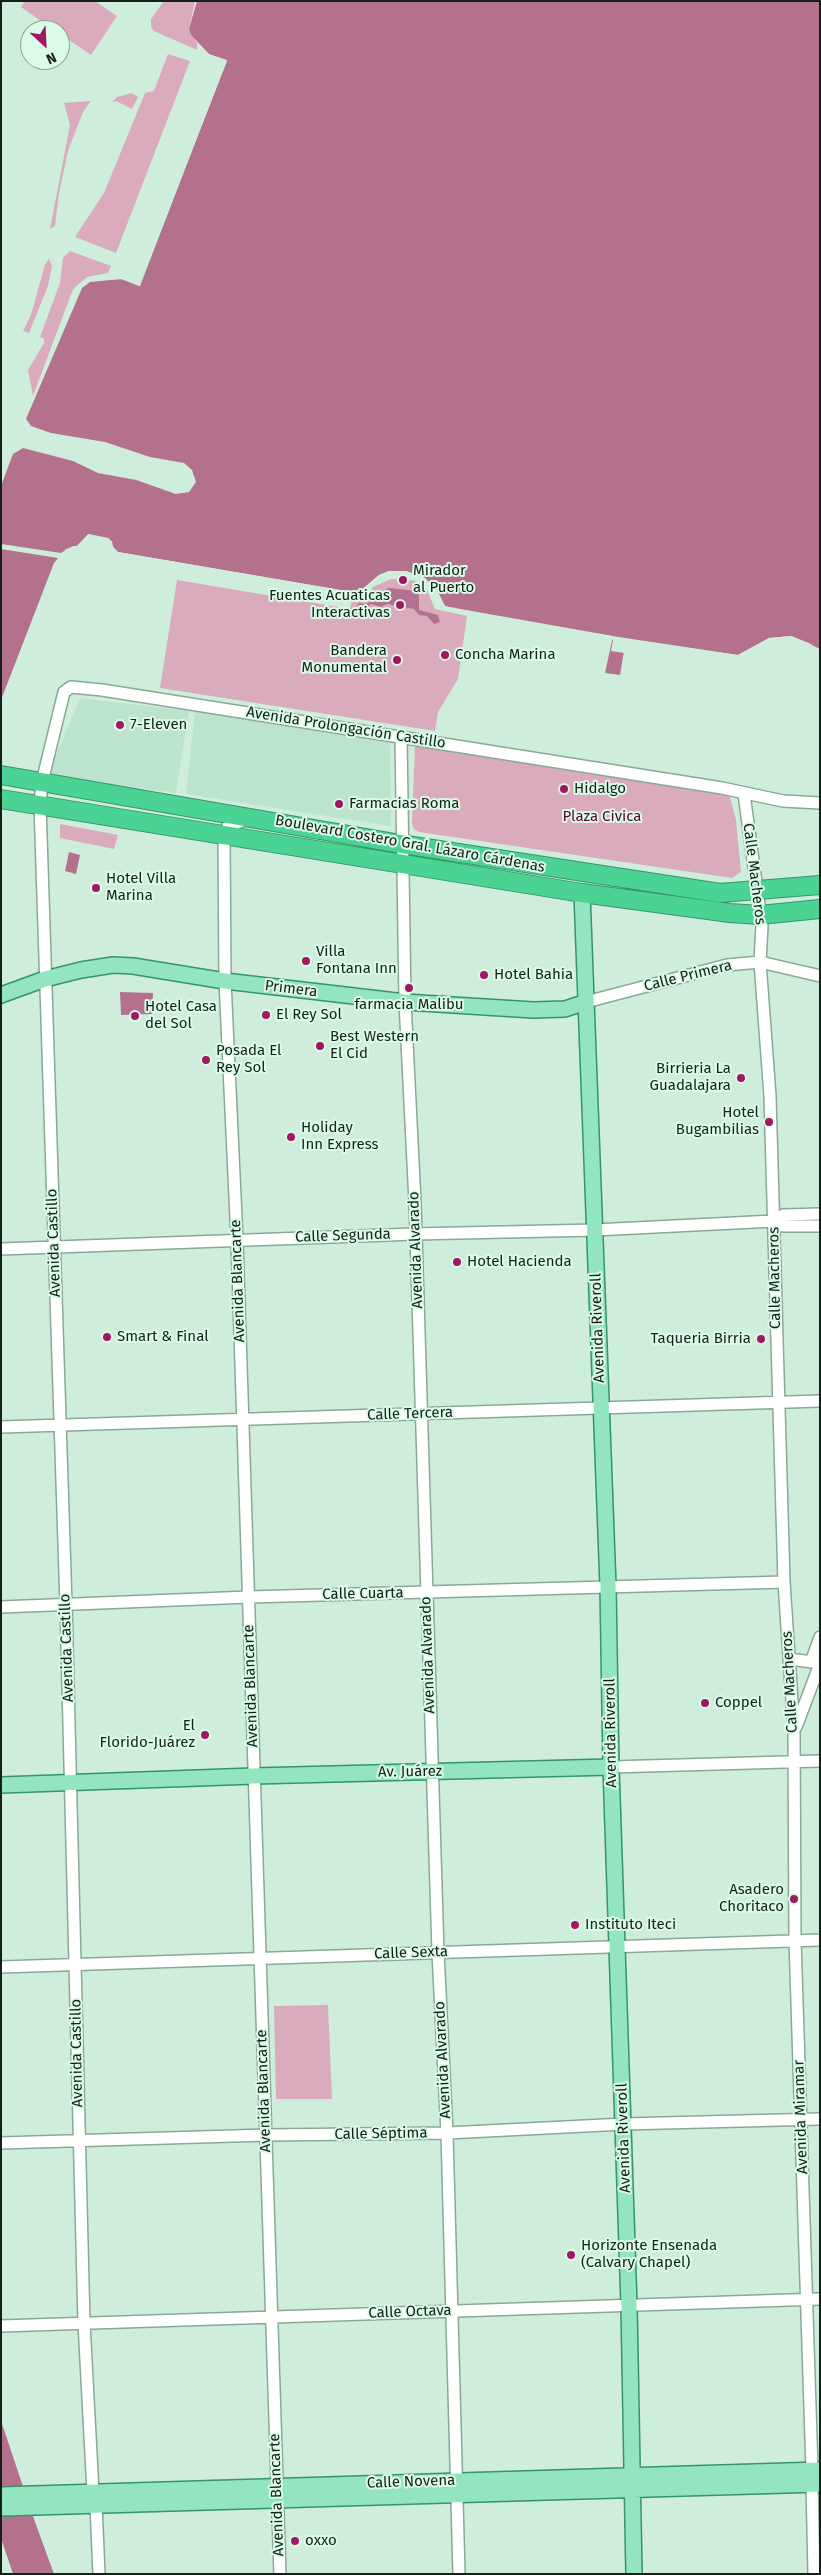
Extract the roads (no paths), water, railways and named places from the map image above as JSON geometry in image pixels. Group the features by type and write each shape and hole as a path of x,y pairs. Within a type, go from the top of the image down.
{"highway":[{"name":"Boulevard Costero Gral. Lázaro Cárdenas","path":"1,775 401,844 720,893 820,884"},
{"name":"Boulevard Costero Gral. Lázaro Cárdenas","path":"1,799 582,893 730,913 760,915 820,909"}],"main road":[{"name":"Avenida Riveroll","path":"582,893 608,1586 611,1767 629,2305 634,2574"},
{"name":"Primera","path":"1,995 45,979 81,970 113,966 133,966 225,981 405,1002 533,1010 565,1009 586,1002"},
{"name":"Av. Juárez","path":"1,1785 254,1776 611,1767"},
{"name":"Calle Novena","path":"1,2495 38,2500 94,2499 816,2477"},
{"name":"Calle Novena","path":"1,2508 38,2500"}],"street":[{"name":"Avenida Prolongación Castillo","path":"40,804 42,782 64,692 71,687 102,690 722,788 783,801 820,803"},
{"name":"Avenida Alvarado","path":"401,737 401,844 405,1002 438,1952 447,2133 450,2311 459,2574"},
{"name":"Calle Macheros","path":"744,794 758,890 760,962 780,1221 778,1402 784,1582 794,1731 794,1763"},
{"name":"Avenida Castillo","path":"40,804 66,1604 84,2323 99,2574"},
{"path":"224,836 228,826 254,818"},
{"name":"Avenida Blancarte","path":"224,836 225,981 237,1240 280,2574"},
{"name":"Calle Primera","path":"586,1002 710,968 760,962 820,976"},
{"name":"Calle Segunda","path":"1,1249 414,1234 595,1230 780,1221 820,1214"},
{"name":"Calle Segunda","path":"780,1221 820,1226"},
{"name":"Calle Tercera","path":"1,1428 820,1401"},
{"name":"Calle Cuarta","path":"1,1606 784,1582"},
{"path":"794,1731 817,1663 820,1637"},
{"path":"789,1659 817,1663"},
{"name":"Av. Juárez","path":"611,1767 820,1761"},
{"name":"Avenida Miramar","path":"794,1763 795,1940 807,2299 816,2477 814,2574"},
{"name":"Calle Sexta","path":"1,1967 820,1940"},
{"name":"Calle Séptima","path":"1,2143 266,2135 447,2133 624,2124 820,2118"},
{"name":"Calle Octava","path":"1,2326 820,2299"}],"place":[{"name":"Mirador al Puerto","path":"403,580"},
{"name":"Fuentes Acuaticas Interactivas","path":"400,605"},
{"name":"Concha Marina","path":"445,655"},
{"name":"Bandera Monumental","path":"397,660"},
{"name":"7-Eleven","path":"120,725"},
{"name":"Hidalgo","path":"564,789"},
{"name":"Farmacias Roma","path":"339,804"},
{"name":"Hotel Villa Marina","path":"96,888"},
{"name":"Villa Fontana Inn","path":"306,961"},
{"name":"Hotel Bahia","path":"484,975"},
{"name":"farmacia Malibu","path":"409,988"},
{"name":"El Rey Sol","path":"266,1015"},
{"name":"Hotel Casa del Sol","path":"135,1016"},
{"name":"Best Western El Cid","path":"320,1046"},
{"name":"Posada El Rey Sol","path":"206,1060"},
{"name":"Birrieria La Guadalajara","path":"741,1078"},
{"name":"Hotel Bugambilias","path":"769,1122"},
{"name":"Holiday Inn Express","path":"291,1137"},
{"name":"Hotel Hacienda","path":"457,1262"},
{"name":"Smart & Final","path":"107,1337"},
{"name":"Taqueria Birria","path":"761,1339"},
{"name":"Coppel","path":"705,1703"},
{"name":"El Florido-Juárez","path":"205,1735"},
{"name":"Asadero Choritaco","path":"794,1899"},
{"name":"Instituto Iteci","path":"575,1925"},
{"name":"Horizonte Ensenada (Calvary Chapel)","path":"571,2255"},
{"name":"oxxo","path":"295,2541"}],"park label":[{"name":"Plaza Civica","path":"602,817"}]}
